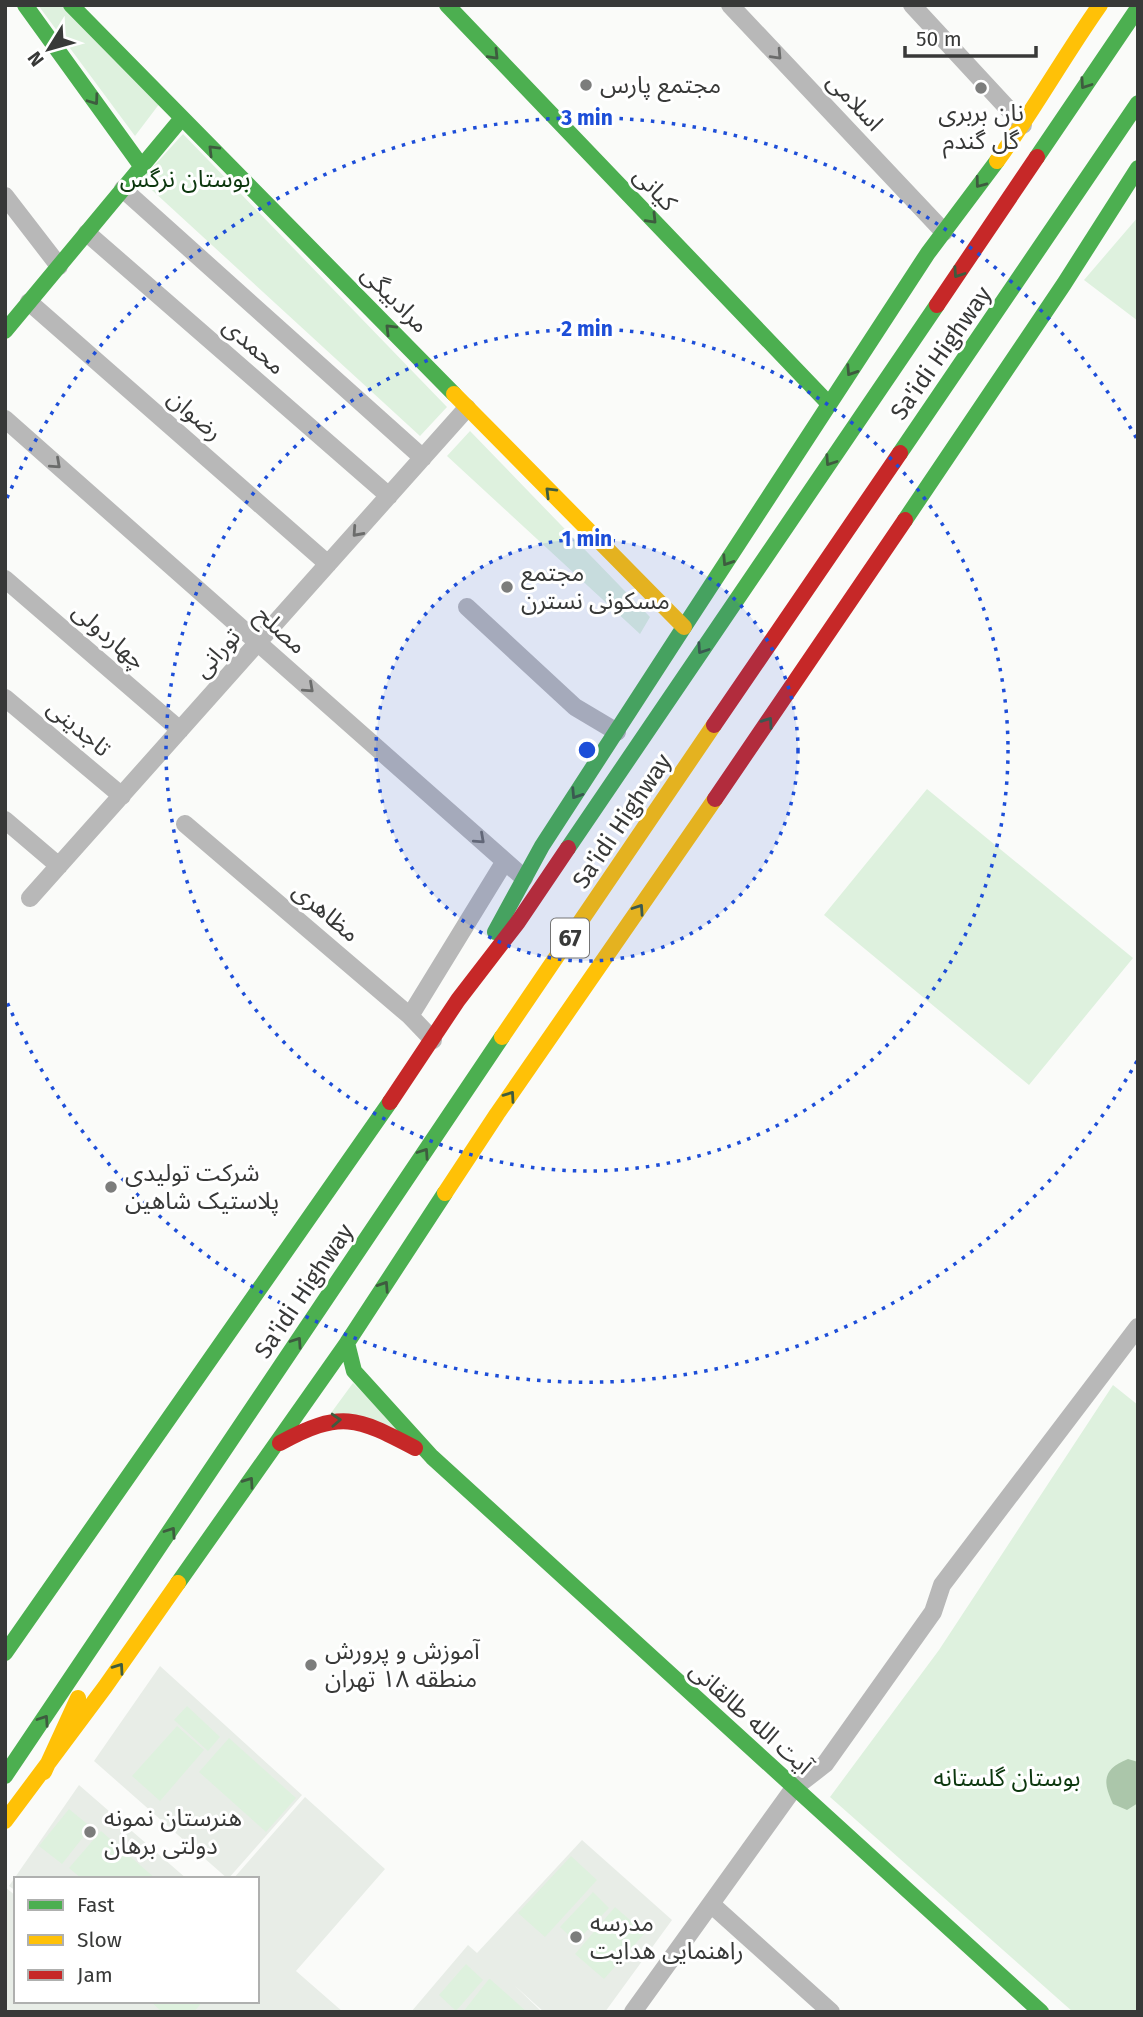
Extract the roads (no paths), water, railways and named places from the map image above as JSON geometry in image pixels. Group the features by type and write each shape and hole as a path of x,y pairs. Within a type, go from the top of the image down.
{"main road":[{"path":"25,5 142,167"},
{"name":"مرادبیگی","path":"71,5 684,627"},
{"name":"کیانی","path":"447,5 830,404"},
{"path":"1071,46 1085,5"},
{"path":"458,1000 542,846 944,232 1023,125 1071,46 1100,5"},
{"name":"Sa'idi Highway","path":"5,1653 433,1040 458,1000 518,922 1138,8"},
{"name":"Sa'idi Highway","path":"5,1776 116,1615 438,1132 1138,103"},
{"path":"5,331 182,118"},
{"path":"5,1821 44,1772 347,1343 498,1114 784,699 1064,284 1138,169"},
{"path":"1105,219 1138,193"},
{"name":"آیت الله طالقانی","path":"347,1343 354,1371 432,1457 1041,2012"},
{"name":"آیت الله طالقانی","path":"274,1446 308,1426 344,1419 368,1424 387,1432 432,1457"},
{"path":"44,1772 116,1615"}],"street":[{"name":"اسلامی","path":"730,5 944,232"},
{"path":"912,5 1023,125"},
{"path":"123,189 423,458"},
{"path":"5,197 59,266"},
{"name":"محمدی","path":"87,233 389,496"},
{"name":"رضوان","path":"29,302 328,564"},
{"name":"تورانی","path":"30,898 467,408"},
{"name":"مصلح","path":"5,419 524,878"},
{"name":"چهاردولی","path":"5,579 180,730"},
{"path":"467,607 575,708 617,732"},
{"name":"تاجدینی","path":"5,698 121,796"},
{"path":"5,820 59,866"},
{"name":"مظاهری","path":"184,824 410,1016 433,1040"},
{"path":"410,1016 505,861"},
{"path":"633,2012 794,1788 825,1764 933,1612 942,1585 1138,1327"},
{"path":"711,1903 831,2012"}],"place":[{"name":"مجتمع پارس","path":"586,85"},
{"name":"نان بربری گل گندم","path":"981,88"},
{"name":"مجتمع مسکونی نسترن","path":"507,587"},
{"name":"شرکت تولیدی پلاستیک شاهین","path":"111,1187"},
{"name":"آموزش و پرورش منطقه ۱۸ تهران","path":"311,1665"},
{"name":"هنرستان نمونه دولتی برهان","path":"90,1832"},
{"name":"مدرسه راهنمایی هدایت","path":"576,1937"}],"park label":[{"name":"بوستان نرگس","path":"185,179"},
{"name":"بوستان گلستانه","path":"1007,1778"}]}
